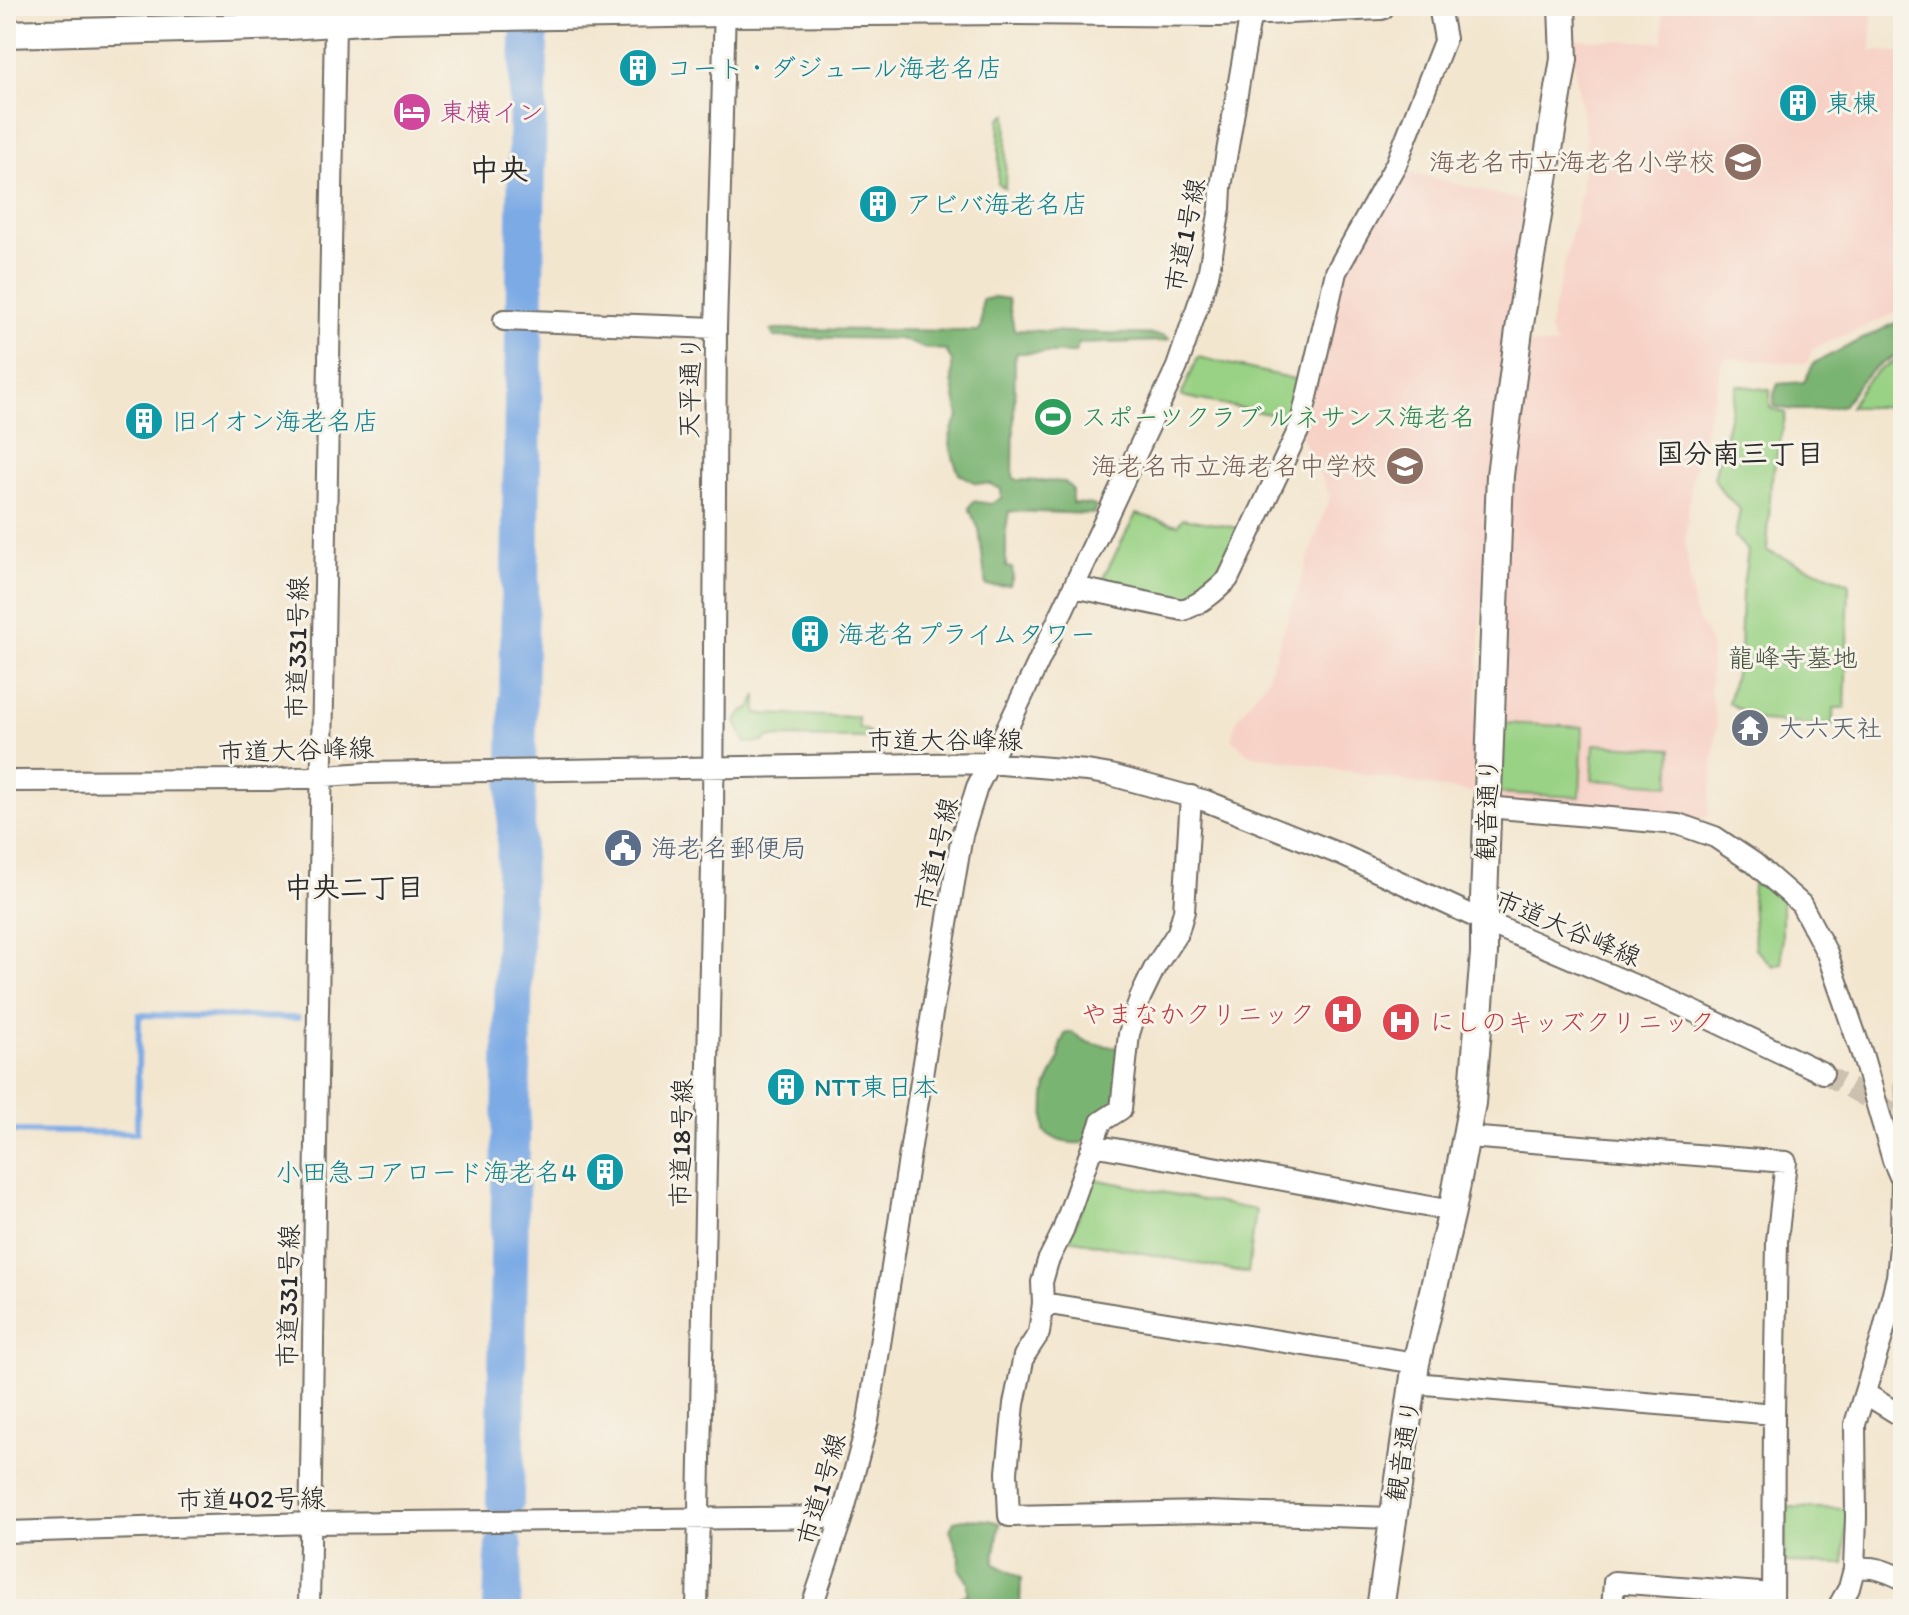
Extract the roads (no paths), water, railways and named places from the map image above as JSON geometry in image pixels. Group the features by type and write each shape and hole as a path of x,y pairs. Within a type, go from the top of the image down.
{"main road":[{"path":"6,34 339,17 392,19 724,10 1220,13 1251,9 1381,6"},
{"name":"観音通り","path":"1380,1609 1415,1373 1467,1137 1476,1067 1484,953 1500,475 1519,330 1564,59 1562,6"}],"street":[{"path":"1074,587 1183,610 1200,604 1228,579 1300,427 1336,272 1396,164 1445,39 1439,6"},
{"name":"市道1号線","path":"811,1609 842,1517 868,1421 962,835 977,787 1177,367 1208,276 1251,9"},
{"name":"天平通り","path":"713,768 716,328 724,10"},
{"name":"市道331号線","path":"309,1609 322,776 339,17"},
{"path":"519,321 716,328"},
{"name":"市道大谷峰線","path":"6,781 269,780 367,773 989,763 1087,771 1191,796 1342,855 1484,921 1676,1003 1823,1073"},
{"name":"市道18号線","path":"697,1609 713,768"},
{"path":"1191,796 1184,911 1178,932 1155,967 1140,998 1129,1034 1121,1109 1101,1122 1042,1282 1039,1333 1024,1356 1014,1404 1007,1472 1009,1516 1207,1512 1393,1518"},
{"path":"1488,807 1678,824 1715,837 1754,863 1801,904 1827,953 1863,1057 1893,1160 1903,1181 1902,1237 1897,1277 1855,1424 1854,1569 1849,1588 1837,1609"},
{"path":"1467,1137 1786,1162 1777,1241 1773,1602 1614,1582 1612,1609"},
{"path":"1093,1145 1452,1211"},
{"path":"1043,1303 1415,1373 1774,1414"},
{"path":"1866,1394 1903,1417"},
{"name":"市道402号線","path":"6,1532 310,1523 842,1517"},
{"path":"1854,1569 1880,1569 1903,1579"}],"waterway":[{"path":"505,1501 529,37"},
{"path":"6,1131 137,1133 139,1015 298,1018"},
{"path":"502,1609 504,1547"}],"tunnel":[{"path":"1823,1073 1903,1118"}],"place":[{"name":"コート・ダジュール海老名店","path":"638,68"},
{"name":"東棟","path":"1798,103"},
{"name":"東横イン","path":"412,112"},
{"name":"海老名市立海老名小学校","path":"1743,162"},
{"name":"アビバ海老名店","path":"878,204"},
{"name":"スポーツクラブ ルネサンス海老名","path":"1053,417"},
{"name":"旧イオン海老名店","path":"144,421"},
{"name":"海老名市立海老名中学校","path":"1405,466"},
{"name":"海老名プライムタワー","path":"810,634"},
{"name":"大六天社","path":"1750,728"},
{"name":"海老名郵便局","path":"623,848"},
{"name":"やまなかクリニック","path":"1343,1014"},
{"name":"にしのキッズクリニック","path":"1401,1022"},
{"name":"NTT東日本","path":"786,1087"},
{"name":"小田急コアロード海老名4","path":"605,1172"}],"district":[{"name":"中央","path":"499,170"},
{"name":"国分南三丁目","path":"1740,453"},
{"name":"中央二丁目","path":"354,887"}],"park label":[{"name":"龍峰寺墓地","path":"1793,658"}]}
